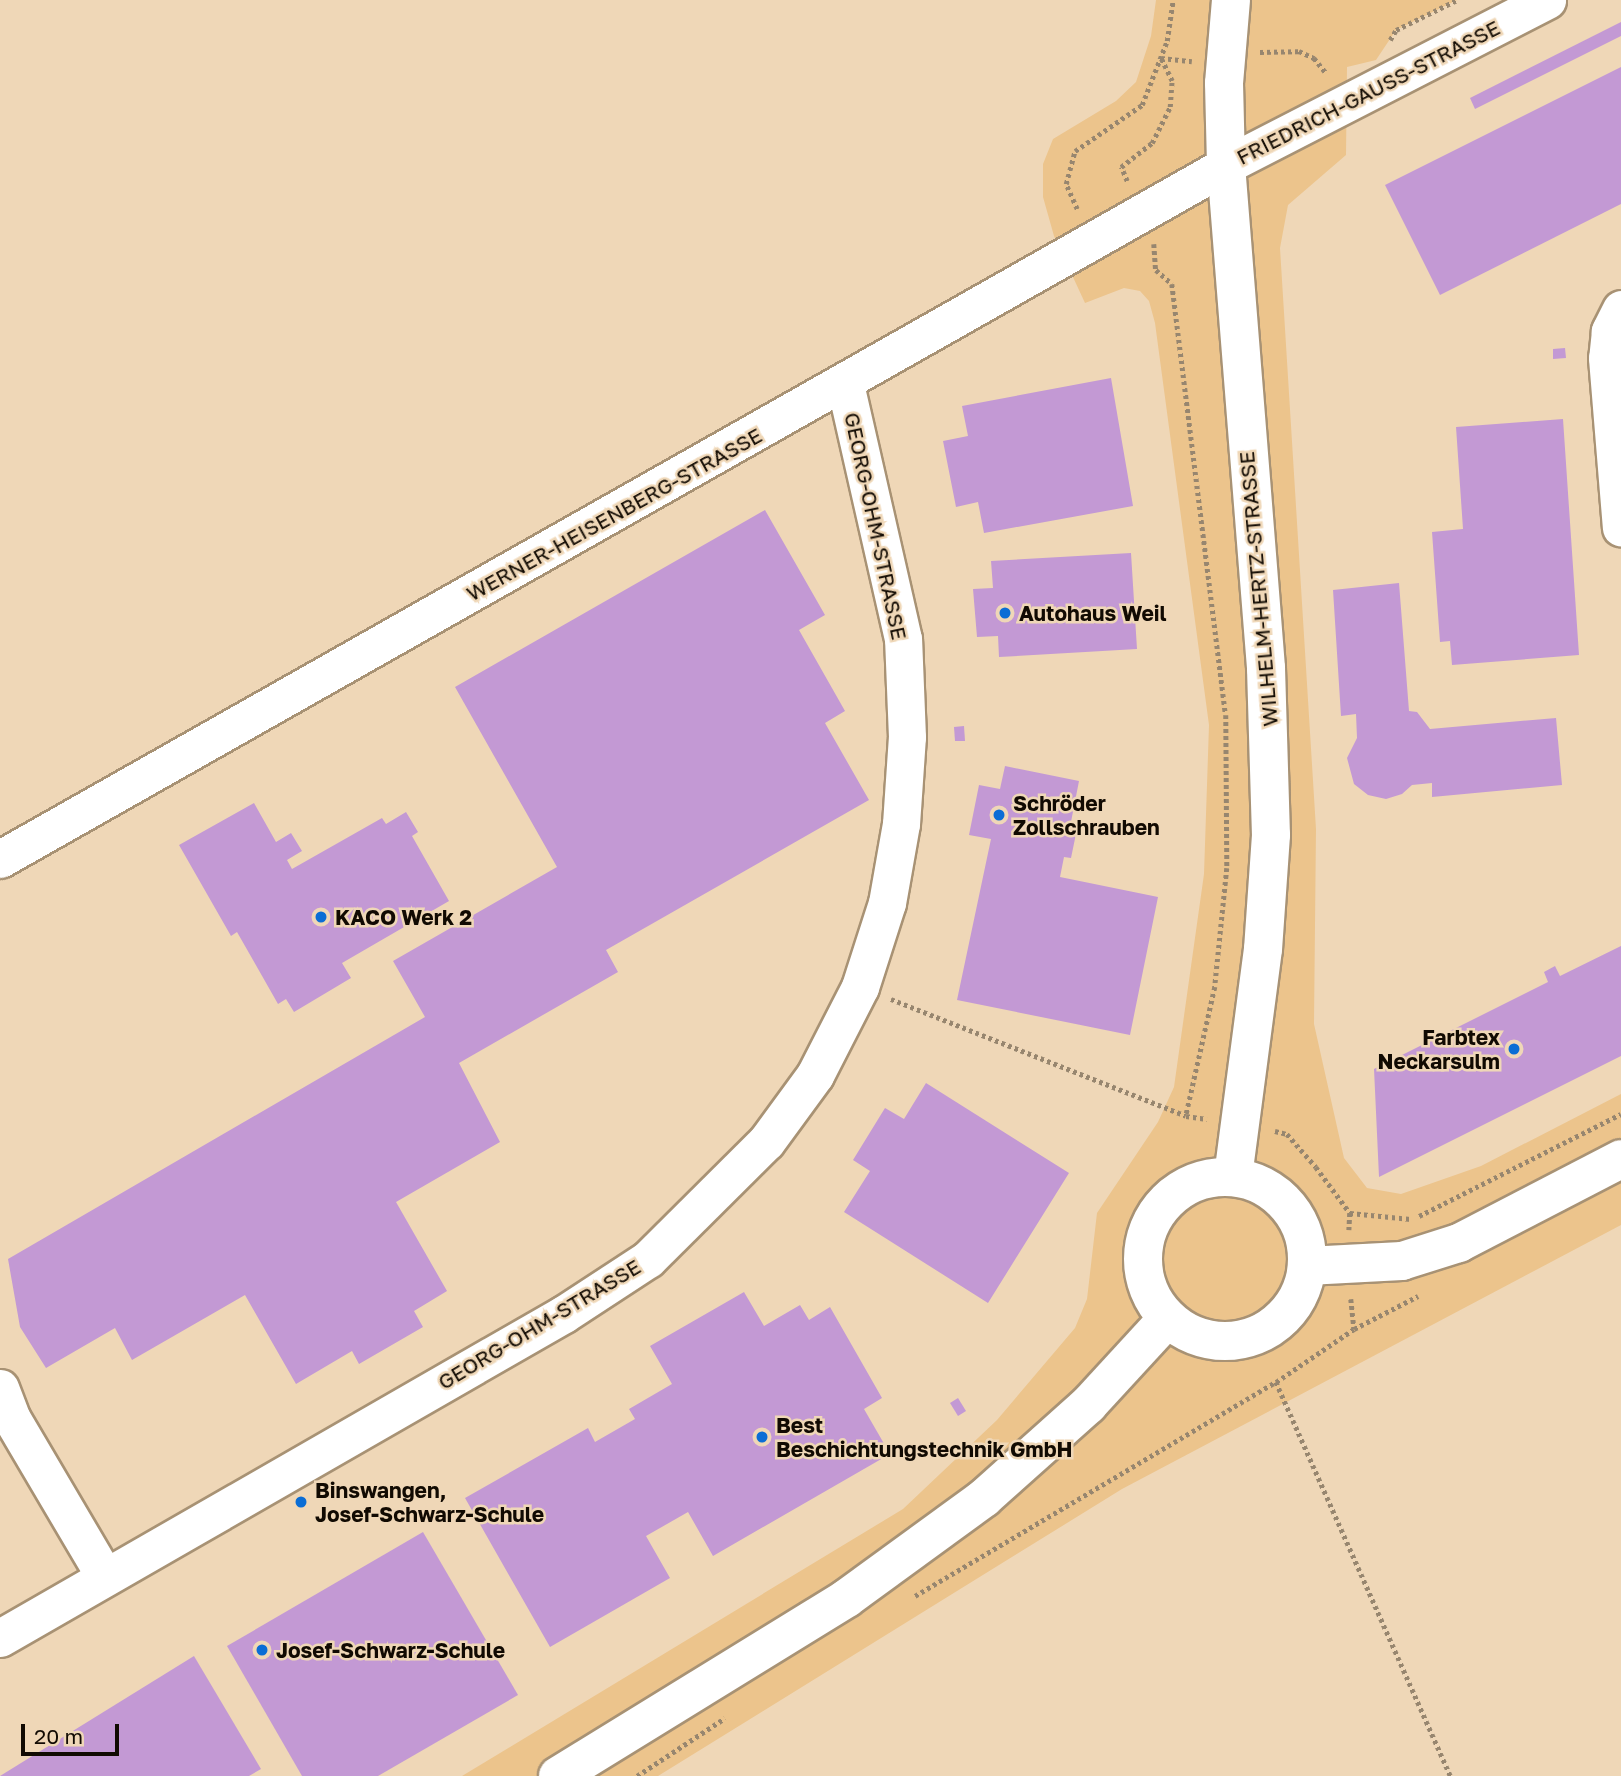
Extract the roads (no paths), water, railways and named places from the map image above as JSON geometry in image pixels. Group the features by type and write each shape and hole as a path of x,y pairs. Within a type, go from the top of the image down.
{"main road":[{"name":"WILHELM-HERTZ-STRASSE","path":"1231,0 1224,83 1226,165 1271,759 1272,835 1263,948 1233,1177"},
{"path":"1307,1266 1348,1267 1402,1261 1459,1243 1621,1160"},
{"path":"1233,1177 1275,1194 1294,1215 1305,1241 1307,1266 1293,1305 1273,1326 1244,1340 1205,1340 1167,1319 1153,1302 1143,1273 1145,1238 1155,1216 1172,1196 1196,1182 1233,1177"},
{"path":"558,1776 847,1598 984,1497 1088,1405 1167,1319"}],"street":[{"name":"FRIEDRICH-GAUSS-STRASSE","path":"1226,165 1547,0"},
{"name":"WERNER-HEISENBERG-STRASSE","path":"0,859 845,384 1226,165"},
{"path":"1621,309 1611,331 1607,358 1621,527"},
{"name":"GEORG-OHM-STRASSE","path":"0,1638 564,1314 648,1259 766,1142 816,1074 860,987 887,903 901,824 907,737 903,639 845,384"},
{"path":"0,1388 12,1419 105,1577"}],"place":[{"name":"Autohaus Weil","path":"1005,613"},
{"name":"Schröder Zollschrauben","path":"999,815"},
{"name":"KACO Werk 2","path":"321,917"},
{"name":"Farbtex Neckarsulm","path":"1514,1049"},
{"name":"Best Beschichtungstechnik GmbH","path":"762,1437"},
{"name":"Binswangen, Josef-Schwarz-Schule","path":"301,1502"},
{"name":"Josef-Schwarz-Schule","path":"262,1650"}]}
